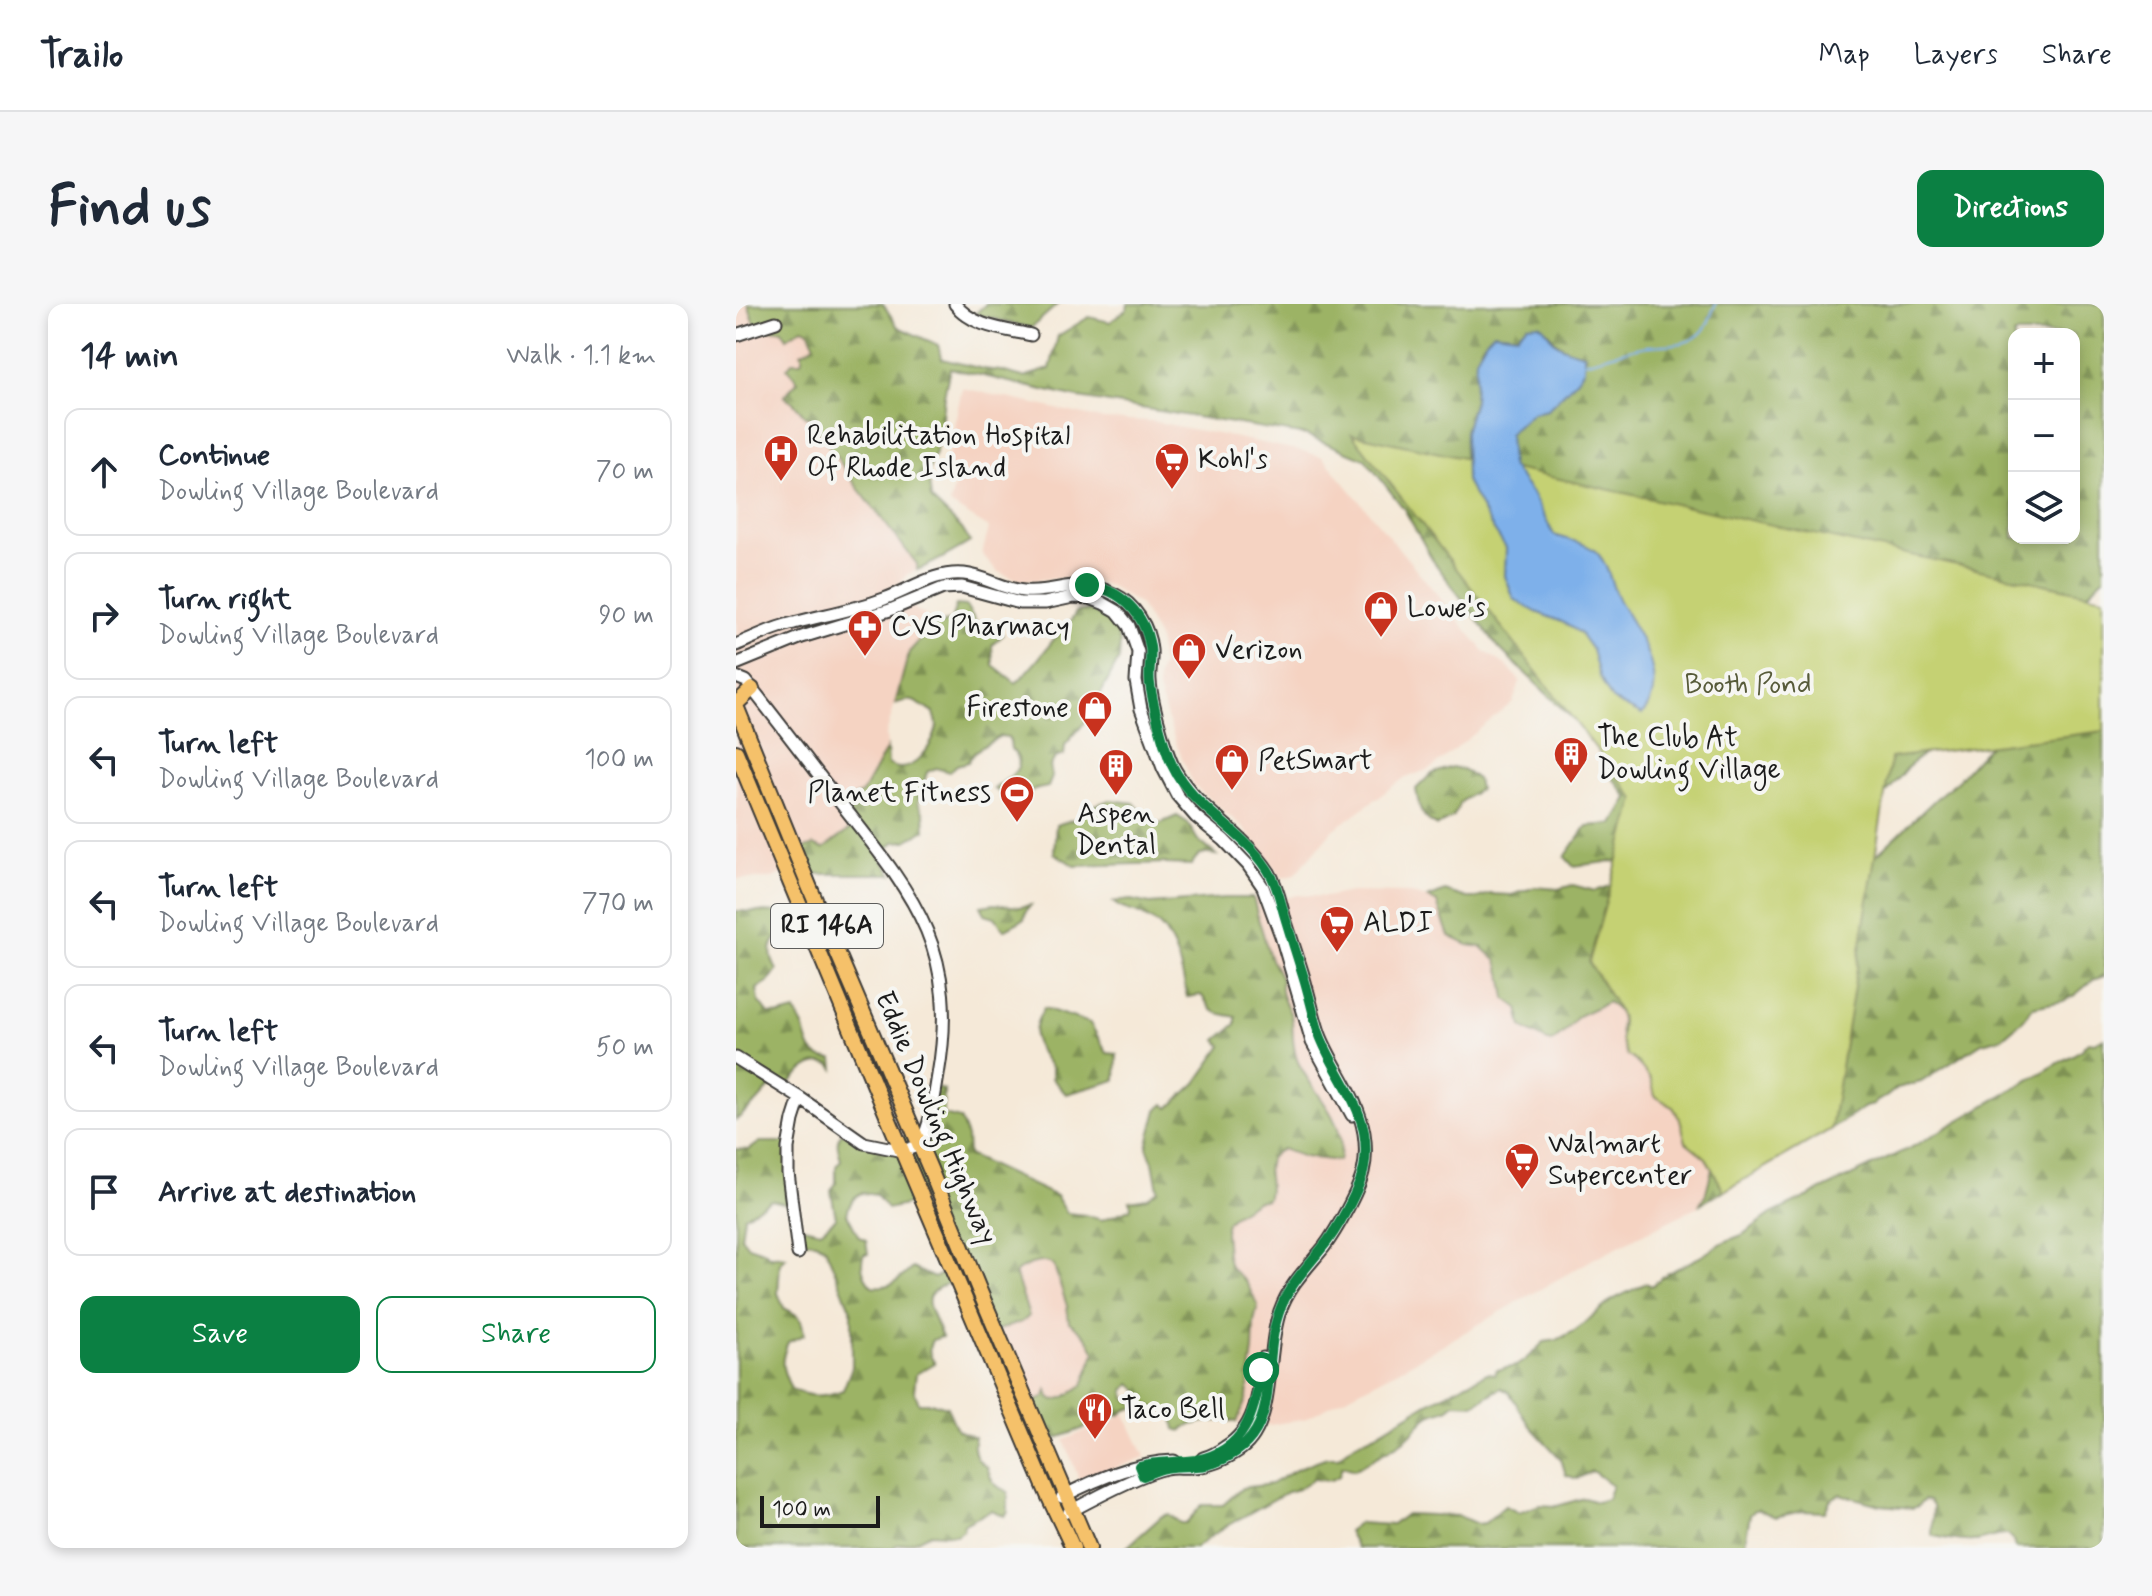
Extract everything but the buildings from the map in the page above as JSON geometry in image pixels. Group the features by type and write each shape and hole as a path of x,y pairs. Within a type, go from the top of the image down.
{"main road":[{"path":"736,705 752,689"},
{"name":"Eddie Dowling Highway","path":"736,705 1089,1548"},
{"name":"Eddie Dowling Highway","path":"736,752 1073,1548"}],"street":[{"path":"955,304 975,322 1031,335"},
{"path":"736,335 776,322"},
{"path":"736,645 791,623 822,618 887,599 941,575 963,574 1025,591 1073,584 1097,586 1120,596 1136,611 1146,628 1151,651 1149,680 1172,765 1187,789 1232,828 1257,854 1273,878 1321,1037 1357,1109 1364,1134 1360,1179 1336,1229 1304,1268 1280,1310 1273,1336 1266,1404 1250,1441 1214,1463 1141,1471 1127,1469 1052,1503"},
{"path":"736,664 802,637 890,610 943,588 962,587 1020,603 1090,598 1117,611 1129,626 1138,652 1136,681 1141,709 1163,768 1177,795 1248,865 1263,887 1312,1042 1350,1111 1358,1135 1358,1167 1331,1225 1280,1296 1266,1335 1257,1403 1243,1432 1211,1456 1155,1462 1059,1517"},
{"path":"736,677 746,681 896,874 920,914 931,940 940,973 945,1013 928,1131 920,1145 903,1151 864,1143 736,1058"},
{"path":"798,1253 788,1148 800,1098"}],"shaded area":[{"path":"736,304 748,304 764,328 782,330 803,327 808,330 815,345 791,373 798,381 784,395 810,418 857,487 917,564 917,570 906,575 901,583 898,590 902,597 919,612 942,624 933,626 909,652 886,735 887,748 862,793 851,798 855,826 822,849 813,845 796,851 814,915 805,917 785,872 770,879 736,879"},
{"path":"962,388 1102,419 1151,421 1323,457 1484,651 1507,666 1520,681 1513,702 1432,768 1403,779 1332,831 1294,875 1282,878 1244,828 1193,785 1158,690 1162,664 1158,638 1140,605 1109,586 1081,577 1021,581 998,572 982,554 989,528 950,504 956,480 944,477"},
{"path":"1350,892 1407,893 1437,903 1449,936 1468,945 1482,947 1497,961 1506,999 1518,1008 1522,1026 1567,1030 1578,1016 1608,1002 1618,1010 1622,1020 1627,1054 1651,1080 1655,1096 1673,1107 1686,1142 1706,1158 1713,1169 1699,1206 1595,1258 1404,1367 1304,1419 1258,1427 1251,1432 1237,1422 1247,1397 1258,1305 1246,1282 1230,1267 1225,1231 1227,1222 1270,1193 1267,1178 1272,1154 1282,1149 1304,1157 1339,1161 1337,1121 1296,1060 1292,1017 1285,1004 1280,976 1270,956 1253,898 1326,897"},
{"path":"1046,1261 1053,1266 1067,1306 1069,1322 1090,1339 1096,1352 1083,1385 1056,1400 1051,1399 1048,1391 1045,1397 1028,1405 999,1329 1022,1322 1016,1272"},
{"path":"1125,1414 1145,1457 1080,1482 1064,1440"}],"green space":[{"path":"748,304 883,304 898,327 938,345 942,359 1023,377 1050,369 1058,336 1089,317 1110,322 1127,309 1128,304 2104,304 2104,577 1931,752 1918,758 1887,792 1870,803 1695,852 1573,866 1565,857 1587,826 1613,824 1628,798 1609,773 1594,739 1499,648 1434,562 1404,509 1365,459 1307,435 1073,397 950,368 940,439 928,472 931,499 962,529 970,542 917,570 917,564 857,487 810,418 784,396 798,381 787,368 792,362 801,362 801,353 815,345 808,330 802,328 787,338 782,330 757,329","holes":["1527,325 1549,332 1559,344 1584,354 1584,369 1547,410 1532,413 1508,434 1509,460 1515,482 1464,468 1465,432 1474,401 1481,346 1494,332 1517,335"]},
{"path":"986,304 1058,304 1031,328 975,314"},
{"name":"Booth Pond","path":"1352,434 2104,597 2104,731 1891,758 1831,1129 1724,1191 1706,1158 1686,1142 1673,1107 1655,1096 1651,1080 1627,1055 1621,1040 1622,1020 1618,1010 1589,962 1635,799"},
{"path":"956,605 966,606 976,622 993,627 1003,635 992,645 993,665 1016,683 1076,612 1089,610 1113,623 1120,643 1119,659 1087,720 1065,745 1064,755 1055,758 1050,766 1052,777 1048,787 1033,790 1016,801 994,789 1015,772 1019,761 1008,737 1000,736 978,749 968,762 957,765 949,772 936,768 927,772 918,803 924,814 925,830 906,841 894,842 880,855 892,874 805,874 796,851 814,845 823,849 855,826 842,804 862,793 887,748 888,764 897,767 913,764 926,751 937,726 934,713 908,700 895,704 909,652 933,626 951,621"},
{"path":"2104,636 2104,976 2063,1001 2033,1007 2002,1038 1982,1043 1921,1082 1897,1088 1874,1105 1865,1107 1699,1205 1705,1196 1712,1169 1706,1158 1686,1142 1673,1107 1655,1096 1650,1078 1624,1047 1619,1012 1608,1002 1578,1016 1552,1042 1522,1027 1518,1008 1506,999 1497,961 1482,947 1468,945 1449,936 1437,903 1428,898 1445,891 1477,898 1490,894 1512,895 1535,887 1558,889 1573,885 1595,891 1617,884 1864,867 1955,783 1983,752"},
{"path":"1452,767 1464,770 1477,779 1479,789 1461,802 1453,817 1438,826 1421,811 1416,789 1431,774"},
{"path":"1110,800 1134,803 1150,822 1161,823 1177,816 1188,823 1197,839 1216,855 1201,855 1192,865 1075,866 1054,853 1056,825 1078,818 1090,807"},
{"path":"1253,898 1270,957 1281,979 1282,995 1291,1016 1296,1057 1335,1121 1339,1133 1339,1161 1304,1157 1282,1149 1274,1154 1267,1166 1267,1199 1257,1201 1227,1222 1225,1231 1230,1267 1246,1282 1258,1305 1247,1397 1237,1422 1210,1421 1191,1425 1183,1431 1175,1429 1169,1411 1141,1401 1139,1391 1131,1384 1124,1390 1126,1398 1137,1407 1120,1415 1118,1412 1117,1415 1104,1416 1095,1424 1044,1443 1028,1405 1045,1397 1047,1390 1051,1399 1056,1400 1083,1385 1095,1353 1093,1348 1085,1335 1069,1322 1067,1306 1054,1266 1050,1263 1035,1263 1016,1272 1029,1316 1022,1322 988,1333 965,1276 940,1287 929,1297 931,1312 942,1337 932,1340 929,1352 935,1363 916,1374 914,1390 919,1403 947,1407 957,1430 974,1437 977,1458 987,1467 999,1488 1008,1492 1008,1512 1004,1516 992,1510 964,1524 957,1535 930,1533 891,1548 736,1548 736,1149 749,1150 760,1142 788,1142 792,1205 771,1200 744,1216 741,1237 748,1246 766,1252 771,1258 771,1255 786,1257 780,1263 778,1293 784,1308 799,1318 804,1335 788,1342 783,1355 784,1371 791,1389 817,1396 843,1390 852,1367 852,1313 825,1247 815,1242 797,1241 794,1225 821,1231 836,1218 831,1191 836,1183 836,1166 841,1160 838,1143 842,1133 885,1151 906,1136 908,1121 927,1150 929,1113 936,1088 944,1090 944,1115 960,1119 967,1137 968,1155 1056,1196 1067,1213 1102,1220 1130,1209 1129,1201 1147,1198 1158,1190 1147,1147 1157,1110 1164,1104 1169,1108 1196,1083 1222,1046 1217,1040 1236,1024 1236,1017 1214,1012 1201,995 1187,997 1178,959 1165,932 1155,922 1113,902 1131,900 1150,904","holes":["859,1194 876,1195 887,1209 905,1205 921,1196 952,1269 934,1278 912,1268 894,1283 872,1286 862,1267 864,1254 868,1254 866,1240 859,1237 847,1214 852,1201"]},
{"path":"1031,905 1024,919 1004,930 995,917 985,914 981,906"},
{"path":"736,911 805,914 773,943 771,953 777,970 769,981 757,989 759,1001 769,1014 795,1011 812,1052 833,1059 834,1069 830,1064 823,1063 810,1066 784,1089 775,1082 736,1120"},
{"path":"1044,1008 1090,1023 1107,1053 1117,1054 1116,1080 1066,1094 1052,1078 1052,1068 1035,1040 1036,1025"},
{"path":"2104,1038 2104,1548 2015,1548 2007,1535 1969,1541 1941,1537 1932,1535 1933,1506 1929,1501 1924,1500 1913,1508 1880,1505 1840,1494 1830,1500 1825,1512 1802,1511 1775,1517 1755,1510 1750,1515 1744,1548 1357,1548 1348,1531 1359,1523 1392,1525 1406,1514 1459,1516 1477,1524 1485,1523 1505,1506 1519,1513 1539,1505 1557,1506 1584,1498 1597,1502 1607,1499 1612,1485 1592,1471 1577,1479 1566,1475 1561,1459 1530,1426 1509,1392 1501,1388 1474,1404 1455,1403 1429,1416 1403,1441 1355,1470 1342,1466 1336,1478 1314,1479 1287,1492 1223,1528 1195,1548 1126,1548 1162,1516 1169,1514 1180,1523 1186,1523 1202,1505 1223,1505 1242,1488 1271,1484 1301,1467 1327,1457 1338,1457 1356,1443 1426,1404 1487,1373 1495,1374 1496,1370 1516,1366 1544,1342 1557,1340 1576,1330 1612,1300 1646,1283 1652,1286 1666,1274 1742,1235 1771,1214 1914,1146 2083,1049 2088,1042 2095,1043"}],"water":[{"name":"Booth Pond","path":"1539,324 1558,344 1584,354 1584,369 1547,410 1532,413 1509,434 1511,466 1533,495 1554,535 1590,548 1606,566 1653,672 1654,686 1642,715 1612,700 1599,676 1592,650 1580,633 1514,599 1505,576 1506,548 1466,481 1465,432 1474,401 1476,358 1494,332 1517,335 1527,325"}],"waterway":[{"path":"1599,358 1642,347 1690,340 1705,329 1716,304"},
{"path":"1584,362 1598,358"}],"place":[{"name":"Rehabilitation Hospital Of Rhode Island","path":"781,483"},
{"name":"Kohl's","path":"1172,491"},
{"name":"Lowe's","path":"1381,639"},
{"name":"CVS Pharmacy","path":"865,658"},
{"name":"Verizon","path":"1189,681"},
{"name":"Firestone","path":"1095,739"},
{"name":"The Club At Dowling Village","path":"1571,785"},
{"name":"PetSmart","path":"1232,792"},
{"name":"Aspen Dental","path":"1116,797"},
{"name":"Planet Fitness","path":"1017,824"},
{"name":"ALDI","path":"1337,954"},
{"name":"Walmart Supercenter","path":"1522,1191"},
{"name":"Taco Bell","path":"1095,1441"}],"route":[{"path":"1087,585 1120,596 1136,611 1146,628 1151,651 1149,680 1172,765 1187,789 1232,828 1257,854 1273,878 1321,1037 1357,1109 1364,1134 1365,1156 1360,1179 1336,1229 1304,1268 1280,1310 1273,1336 1266,1404 1250,1441 1214,1463 1166,1468 1143,1476 1139,1466 1211,1456 1232,1443 1243,1432 1257,1403 1261,1370"}]}
